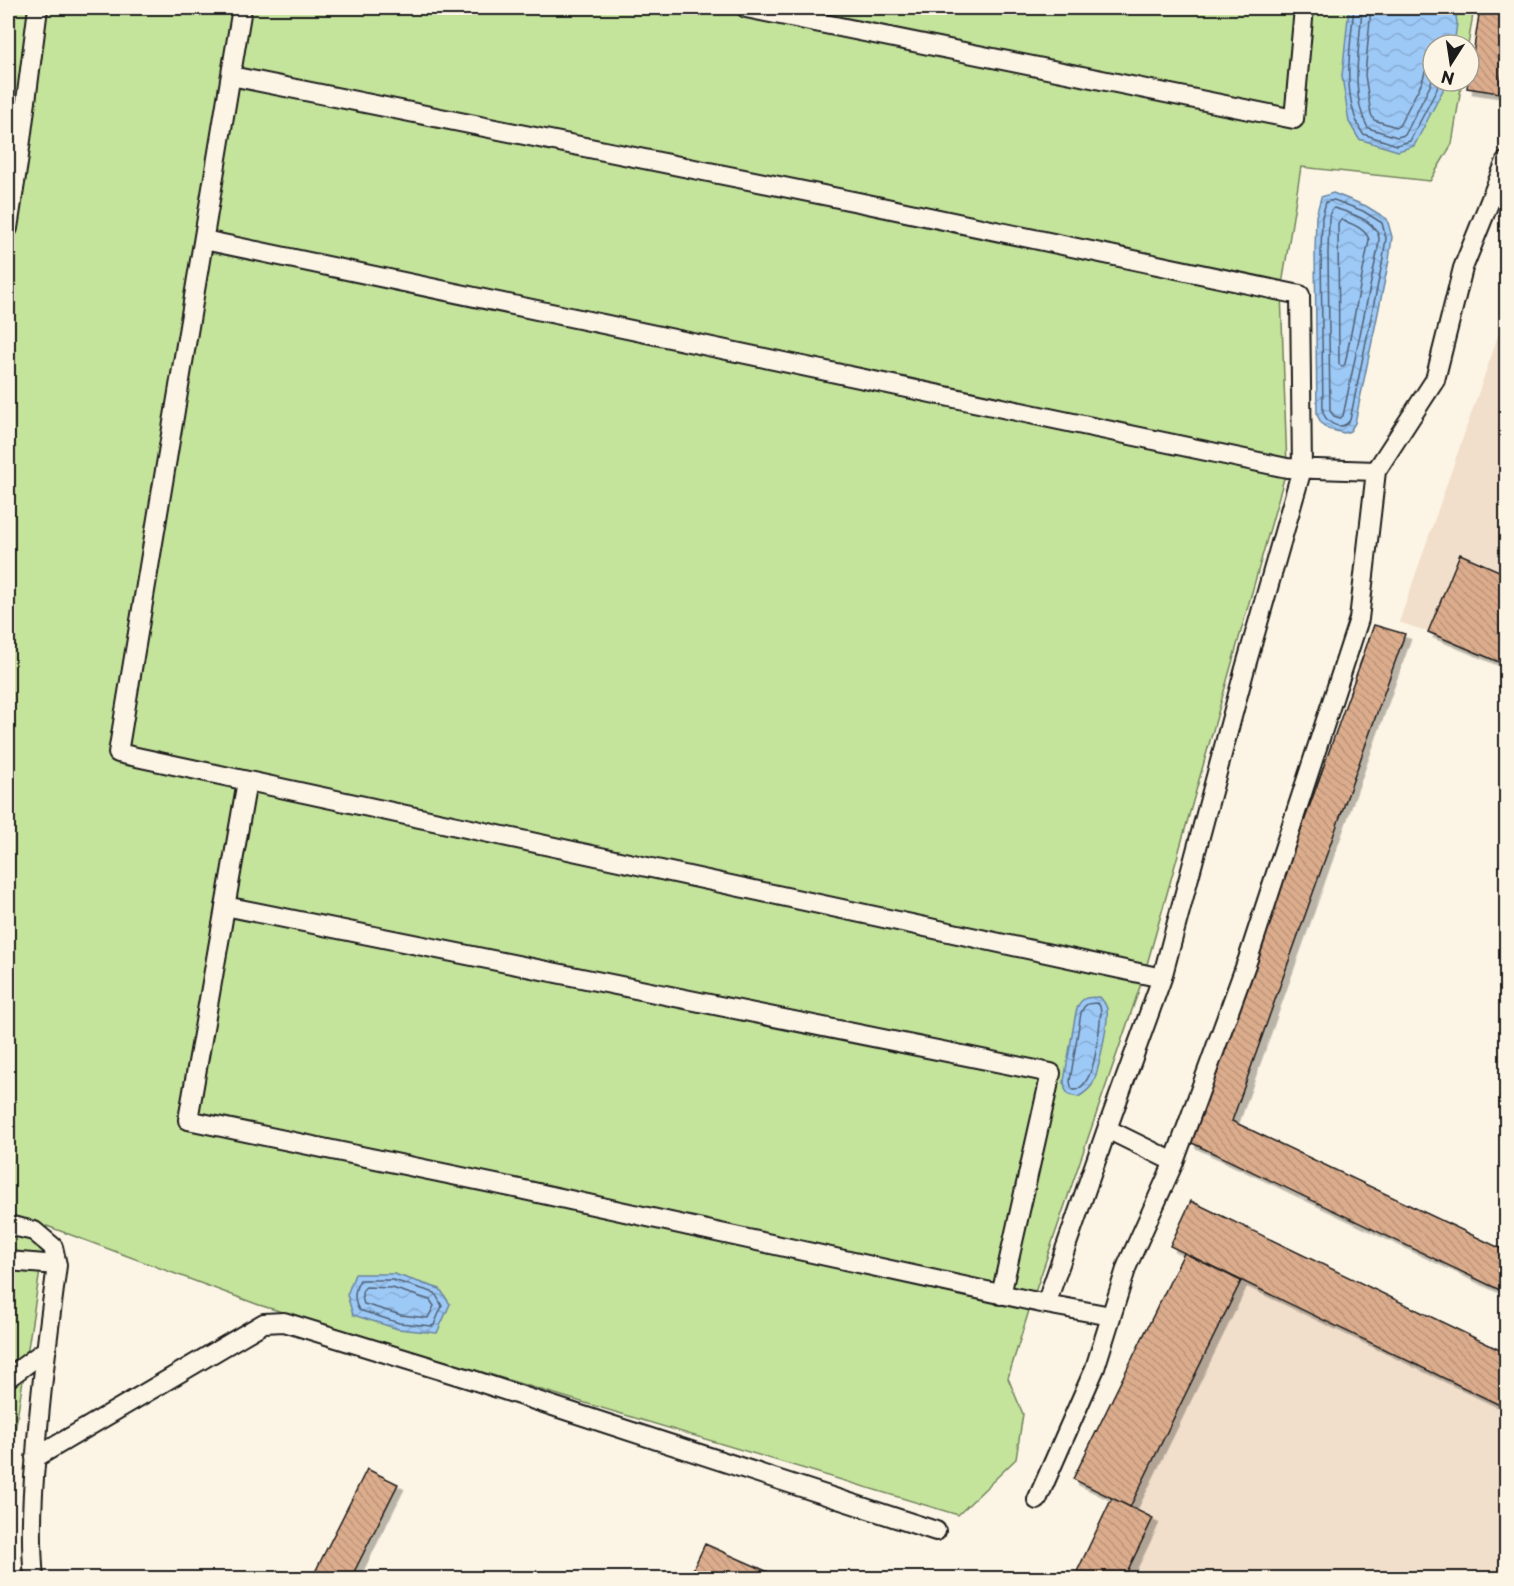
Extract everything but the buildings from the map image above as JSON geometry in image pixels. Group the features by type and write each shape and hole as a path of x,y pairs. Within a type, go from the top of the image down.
{"lane":[{"path":"8,228 38,8"},
{"path":"242,8 118,753 1162,978"},
{"path":"746,8 1294,119 1304,8"},
{"path":"231,76 858,202 1300,295 1302,469 1241,683 1162,978 1046,1304"},
{"path":"1037,1500 1095,1368 1127,1266 1174,1162 1248,959 1359,619 1376,471 1435,380 1463,268 1506,161"},
{"path":"204,240 1276,465 1302,469 1376,471"},
{"path":"247,781 188,1120 515,1188 1001,1295 1111,1316"},
{"path":"225,906 1051,1073 1001,1295"},
{"path":"1107,1129 1174,1162"},
{"path":"8,1226 34,1231 54,1247 57,1265 38,1417 32,1528 34,1578"},
{"path":"8,1261 57,1265"},
{"path":"35,1458 264,1323 284,1322 473,1380 936,1531"},
{"path":"8,1378 47,1349"}],"shaded area":[{"path":"1506,313 1506,665 1399,622"},
{"path":"1241,1281 1506,1408 1506,1578 1124,1578 1153,1518 1130,1507"}],"green space":[{"path":"8,8 1474,8 1470,33 1421,33 1421,93 1460,93 1452,144 1430,181 1301,167 1281,291 1287,468 1144,975 1032,1301 1008,1378 1023,1414 1016,1459 958,1515 259,1305 47,1226 15,1431 8,1462"}],"water":[{"path":"1349,8 1455,8 1456,33 1421,33 1421,93 1441,93 1414,146 1398,151 1359,139 1349,122 1342,76"},
{"path":"1333,193 1366,206 1387,219 1392,237 1355,423 1350,431 1344,433 1328,429 1317,415 1316,216 1321,197"},
{"path":"1100,997 1106,1006 1107,1015 1097,1070 1089,1089 1078,1097 1069,1095 1064,1081 1076,1012 1079,1003 1084,999"},
{"path":"355,1274 394,1274 440,1289 450,1304 437,1333 398,1329 353,1315 347,1295"}]}
